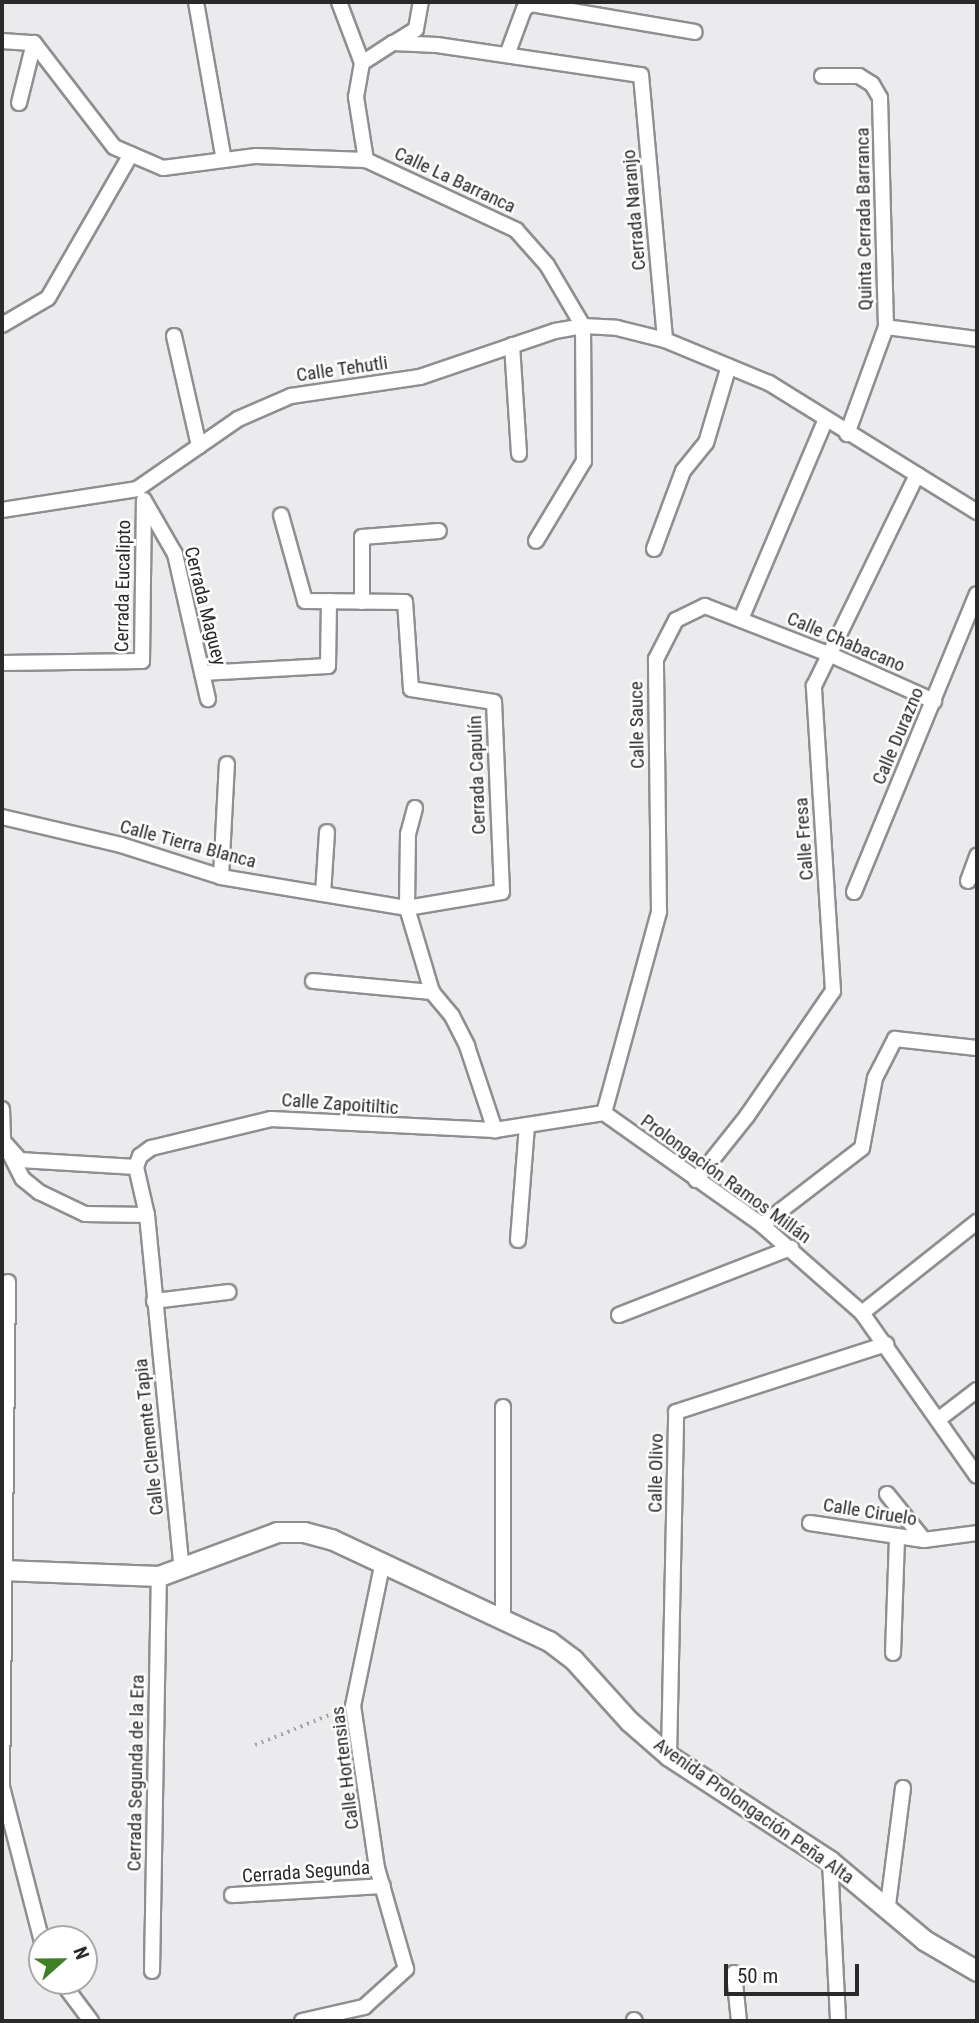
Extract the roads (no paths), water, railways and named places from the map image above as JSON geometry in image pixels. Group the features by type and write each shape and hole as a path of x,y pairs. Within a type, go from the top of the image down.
{"street":[{"path":"196,2 224,160"},
{"path":"339,2 362,63 356,97 366,160"},
{"path":"362,63 416,29 421,2"},
{"path":"393,43 508,55 524,9 531,4 695,32"},
{"path":"2,41 34,43 19,103"},
{"name":"Calle La Barranca","path":"34,43 114,147 163,168 256,156 366,160 516,230 547,265 583,326"},
{"name":"Cerrada Naranjo","path":"508,55 641,75 665,340"},
{"name":"Quinta Cerrada Barranca","path":"822,76 859,76 872,84 880,98 882,124 886,327 847,434"},
{"path":"3,322 48,298 131,154"},
{"path":"536,541 580,474 584,461 583,326 617,328 665,340 769,383 825,421 977,512"},
{"name":"Calle Tehutli","path":"2,510 140,494 199,446 238,419 291,396 419,377 512,345 583,326"},
{"path":"886,327 977,339"},
{"path":"174,336 199,446"},
{"path":"512,345 519,454"},
{"path":"654,549 682,471 706,443 729,366"},
{"path":"741,619 825,421"},
{"name":"Calle Fresa","path":"696,1181 747,1116 833,991 814,686 917,475"},
{"name":"Cerrada Eucalipto","path":"2,663 142,661 140,494"},
{"name":"Cerrada Maguey","path":"140,494 175,554 208,699"},
{"name":"Cerrada Capulín","path":"281,515 305,601 405,602 411,689 494,702 502,892"},
{"path":"362,602 362,537 439,531"},
{"name":"Calle Durazno","path":"854,892 977,594"},
{"path":"202,673 328,666 329,601"},
{"name":"Calle Sauce","path":"604,1114 659,912 656,659 676,620 705,606 741,619"},
{"name":"Calle Chabacano","path":"741,619 934,701"},
{"path":"221,877 227,764"},
{"path":"415,808 409,826 407,908 432,992 452,1016 467,1046 495,1130"},
{"name":"Calle Tierra Blanca","path":"2,817 121,845 221,877 407,908 502,892"},
{"path":"323,894 327,832"},
{"path":"968,881 977,856"},
{"path":"313,981 432,992"},
{"path":"762,1225 862,1148 875,1078 895,1040 977,1048"},
{"path":"2,1109 4,1141 10,1154 23,1179 38,1192 85,1214 147,1215 136,1167 20,1160 10,1154"},
{"name":"Calle Zapoitiltic","path":"136,1167 140,1156 151,1148 271,1119 495,1130 604,1114"},
{"name":"Prolongación Ramos Millán","path":"604,1114 762,1225 862,1313 886,1343 977,1476"},
{"path":"518,1240 527,1125"},
{"name":"Calle Clemente Tapia","path":"147,1215 182,1570"},
{"path":"862,1313 977,1222"},
{"path":"620,1315 791,1248"},
{"path":"8,1282 2,1787 38,1925"},
{"path":"154,1301 228,1292"},
{"name":"Calle Olivo","path":"669,1756 676,1412 886,1343"},
{"path":"939,1419 977,1390"},
{"path":"503,1407 503,1622"},
{"path":"887,1494 924,1540"},
{"name":"Calle Ciruelo","path":"810,1523 924,1540 977,1533"},
{"name":"Avenida Prolongación Peña Alta","path":"3,1570 159,1576 182,1570 277,1532 304,1532 383,1561 503,1622 549,1641 573,1658 629,1721 669,1756 830,1861 888,1905 924,1940 977,1971"},
{"path":"893,1653 897,1538"},
{"name":"Calle Hortensias","path":"302,2021 363,2007 406,1969 383,1886 353,1706 383,1561"},
{"name":"Cerrada Segunda de la Era","path":"152,1970 159,1576"},
{"path":"888,1905 903,1788"},
{"path":"830,1861 838,2021"},
{"name":"Cerrada Segunda","path":"232,1895 383,1886"},
{"path":"734,1973 738,2021"},
{"path":"72,1995 91,2021"}]}
